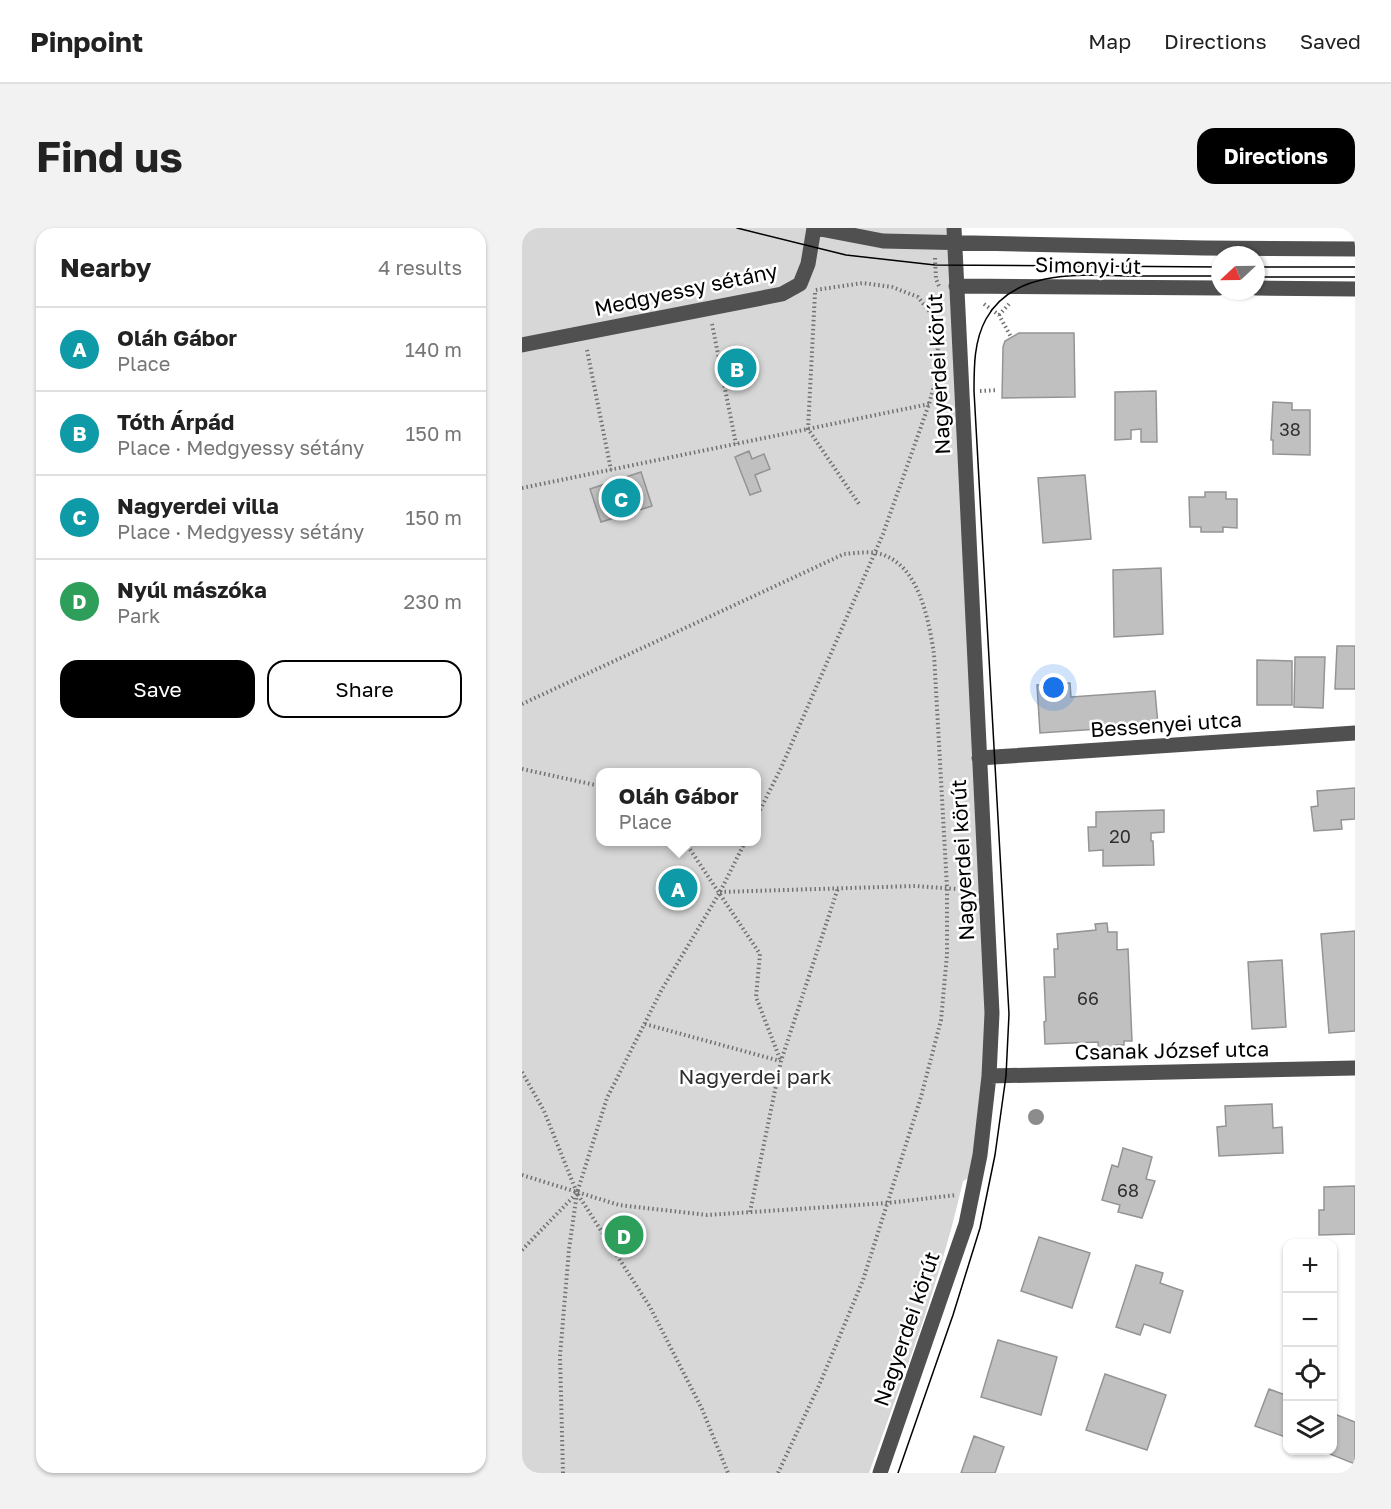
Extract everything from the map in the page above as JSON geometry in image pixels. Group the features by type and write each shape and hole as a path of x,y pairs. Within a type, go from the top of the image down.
{"street":[{"path":"814,228 883,241 954,236"},
{"name":"Medgyessy sétány","path":"522,345 782,294 800,284 808,264 814,228"},
{"name":"Simonyi út","path":"954,236 1204,249 1355,249"},
{"name":"Nagyerdei körút","path":"880,1473 966,1224 980,1155 989,1076 992,1013 954,236"},
{"name":"Simonyi út","path":"956,286 1211,288"},
{"path":"1265,288 1355,289"},
{"name":"Bessenyei utca","path":"979,758 1355,733"},
{"name":"Csanak József utca","path":"989,1076 1355,1068"}],"path":[{"path":"761,808 781,768 874,554 929,405 936,379 938,346 933,316 918,297 892,287 863,283 782,294"},
{"path":"815,290 808,429 859,504"},
{"path":"709,309 736,444"},
{"path":"999,315 1011,337"},
{"path":"584,333 611,470"},
{"path":"980,391 998,390"},
{"path":"522,488 929,405"},
{"path":"522,705 844,554 887,556 904,570 919,593 929,621 934,654 947,888 947,955 941,1020 921,1097 863,1280 821,1381 778,1473"},
{"path":"522,769 596,785"},
{"path":"688,846 760,954 756,998 781,1061"},
{"path":"563,1473 560,1356 569,1249 577,1193 607,1098 661,991 720,891 743,846"},
{"path":"720,891 915,886 986,890"},
{"path":"750,1212 781,1061 838,888"},
{"path":"645,1024 781,1061"},
{"path":"522,1072 544,1111 577,1193 650,1306 702,1409 728,1473"},
{"path":"522,1175 619,1205 707,1215 888,1203 972,1194"},
{"path":"522,1251 577,1193"}],"green space":[{"name":"Nagyerdei park","path":"522,228 954,228 992,1013 976,1174 963,1181 933,1292 869,1473 522,1473"}],"building":[{"path":"1019,333 1074,333 1075,397 1002,398 1003,347 1005,341"},
{"path":"1156,391 1157,442 1141,442 1141,429 1131,430 1131,439 1115,440 1115,392"},
{"path":"1273,402 1292,403 1292,410 1310,410 1310,455 1273,454 1273,440 1271,440"},
{"path":"749,451 752,459 764,454 770,469 755,475 761,491 750,495 735,457"},
{"path":"641,472 652,506 601,522 590,489"},
{"path":"1085,475 1091,539 1043,543 1038,478"},
{"path":"1205,492 1226,492 1226,499 1237,499 1237,528 1223,527 1223,532 1201,532 1201,527 1190,527 1189,497 1205,497"},
{"path":"1161,568 1163,634 1114,637 1113,570"},
{"path":"1337,646 1355,646 1355,689 1335,689"},
{"path":"1295,657 1325,657 1323,708 1294,707"},
{"path":"1257,660 1292,661 1292,705 1257,705"},
{"path":"1070,683 1071,697 1155,691 1158,725 1040,733 1037,685"},
{"path":"1355,788 1355,819 1341,820 1342,829 1314,831 1311,807 1318,806 1317,791"},
{"path":"1164,810 1164,832 1151,833 1154,865 1103,866 1103,850 1089,851 1088,827 1096,827 1096,812"},
{"path":"1107,923 1108,932 1117,932 1117,950 1128,949 1132,1041 1124,1041 1124,1045 1116,1045 1116,1055 1099,1056 1098,1042 1045,1044 1044,977 1055,977 1054,949 1058,949 1057,934 1096,930 1095,924"},
{"path":"1355,931 1355,1031 1329,1033 1321,934"},
{"path":"1282,960 1286,1027 1252,1029 1248,962"},
{"path":"1272,1104 1273,1128 1282,1127 1283,1153 1219,1156 1217,1127 1226,1126 1225,1106"},
{"path":"1123,1148 1152,1157 1146,1179 1155,1181 1142,1218 1118,1212 1120,1205 1102,1200 1112,1165 1118,1167"},
{"path":"1355,1186 1355,1234 1319,1235 1319,1210 1324,1210 1324,1187"},
{"path":"1039,1237 1090,1253 1072,1308 1021,1291"},
{"path":"1136,1265 1163,1273 1160,1283 1183,1291 1170,1333 1144,1324 1140,1335 1116,1327"},
{"path":"998,1340 1057,1357 1041,1415 981,1397"},
{"path":"1105,1374 1166,1395 1147,1450 1086,1430"},
{"path":"1269,1389 1283,1394 1283,1436 1255,1426"},
{"path":"1337,1415 1355,1422 1355,1464 1332,1455 1337,1455"},
{"path":"974,1436 1004,1447 995,1473 961,1473"}],"tram line":[{"path":"737,228 846,255 935,265 1211,267"},
{"path":"1265,267 1355,267"},
{"path":"898,1473 953,1315 980,1228 995,1155 1006,1076 1009,1014 974,391 979,336 986,319 998,302 1014,291 1051,278 1092,275 1211,276"},
{"path":"1265,277 1355,277"}],"place":[{"name":"Tóth Árpád","path":"737,368"},
{"name":"Nagyerdei villa","path":"621,498"},
{"name":"Oláh Gábor","path":"678,888"},
{"name":"Nyúl mászóka","path":"624,1235"}]}
